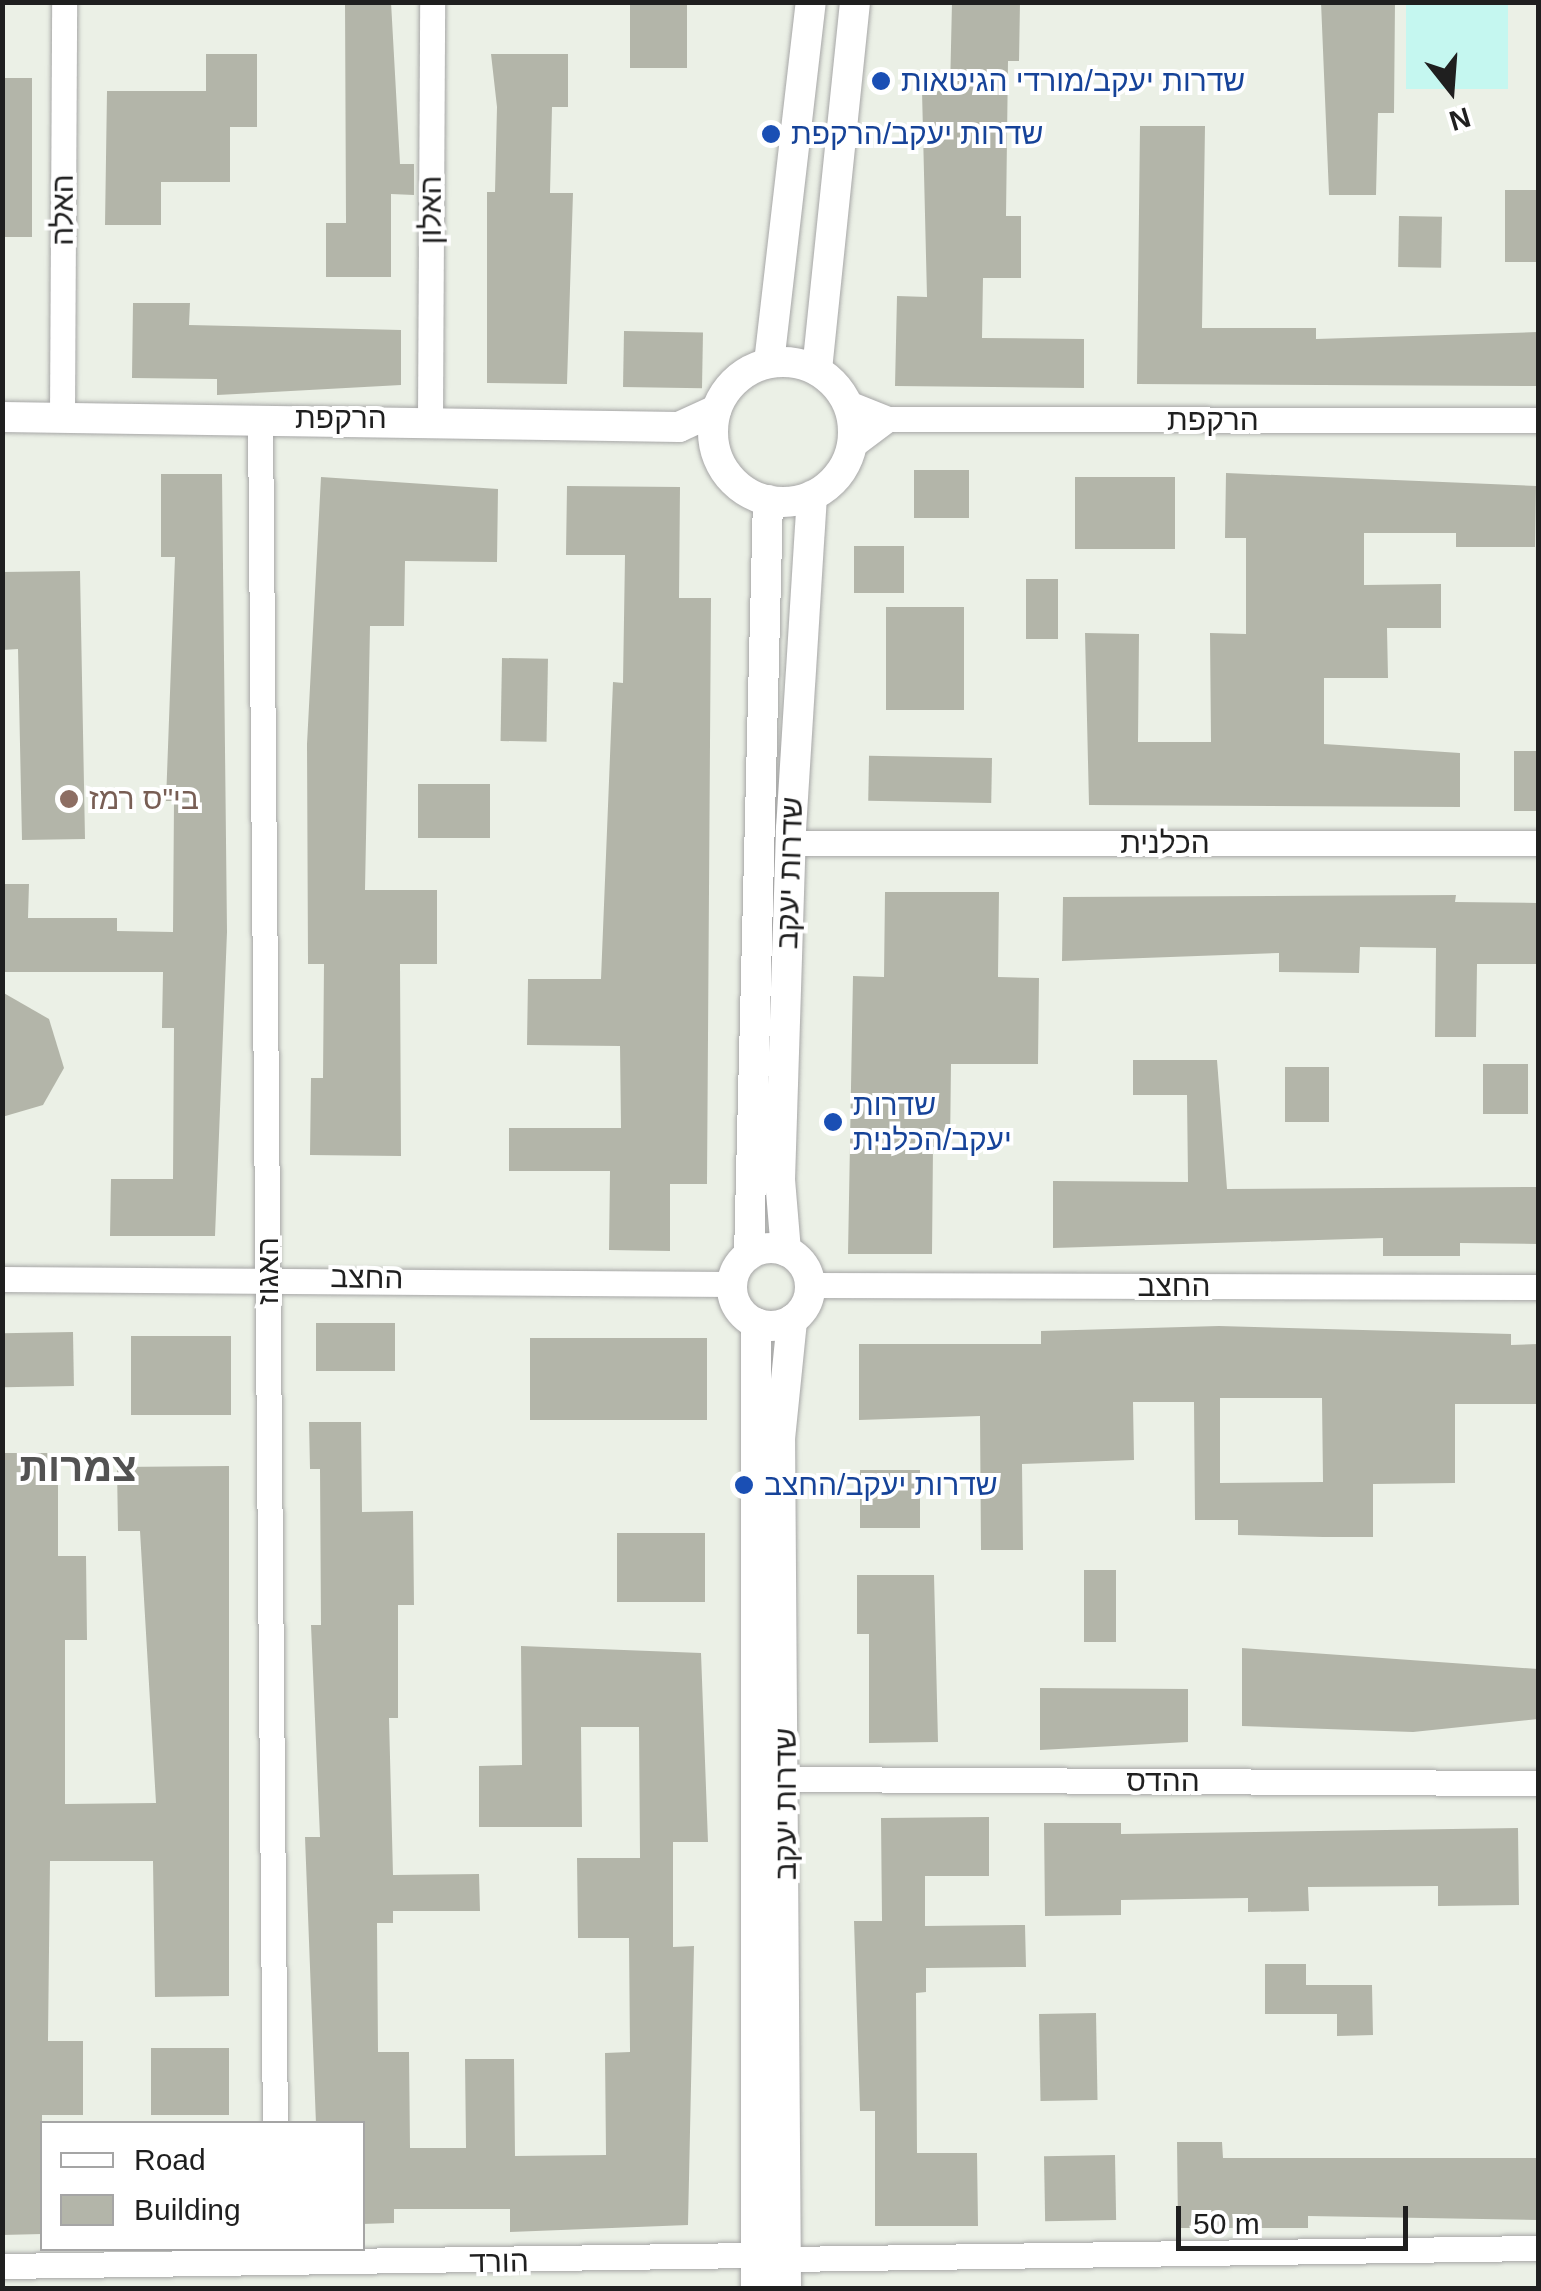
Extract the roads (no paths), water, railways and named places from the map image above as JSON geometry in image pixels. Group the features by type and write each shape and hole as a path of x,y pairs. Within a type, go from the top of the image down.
{"street":[{"name":"האלה","path":"62,418 64,2"},
{"name":"האלון","path":"430,418 432,2"},
{"path":"769,363 811,2"},
{"path":"817,370 855,2"},
{"path":"769,363 817,370 848,403 852,446 844,467 812,496 768,500 731,478 715,446 716,410 746,372 769,363"},
{"name":"הרקפת","path":"848,403 888,420 1538,420"},
{"name":"הרקפת","path":"2,417 430,418 678,426 716,410"},
{"name":"האגוז","path":"260,418 274,2121"},
{"path":"852,446 888,420"},
{"name":"הרקפת","path":"678,426 715,446"},
{"name":"שדרות יעקב","path":"786,1251 791,843 812,496"},
{"name":"שדרות יעקב","path":"749,1255 768,500"},
{"name":"הכלנית","path":"791,843 1538,843"},
{"path":"786,1251 810,1285 792,1320 756,1323 737,1307 732,1284 749,1255 786,1251"},
{"name":"החצב","path":"2,1278 268,1276 732,1284"},
{"name":"החצב","path":"810,1285 1538,1287"},
{"name":"שדרות יעקב","path":"756,2288 776,2267 787,1778 780,1439 792,1320"},
{"name":"שדרות יעקב","path":"756,1323 776,2267"},
{"name":"ההדס","path":"787,1778 1538,1783"},
{"name":"הורד","path":"2,2266 276,2256 776,2267 1538,2248"}],"place":[{"name":"שדרות יעקב/מורדי הגיטאות","path":"881,81"},
{"name":"שדרות יעקב/הרקפת","path":"771,134"},
{"name":"בי\"ס רמז","path":"69,799"},
{"name":"שדרות יעקב/הכלנית","path":"833,1122"},
{"name":"שדרות יעקב/החצב","path":"744,1485"}],"district":[{"name":"צמרות","path":"78,1467"}]}
